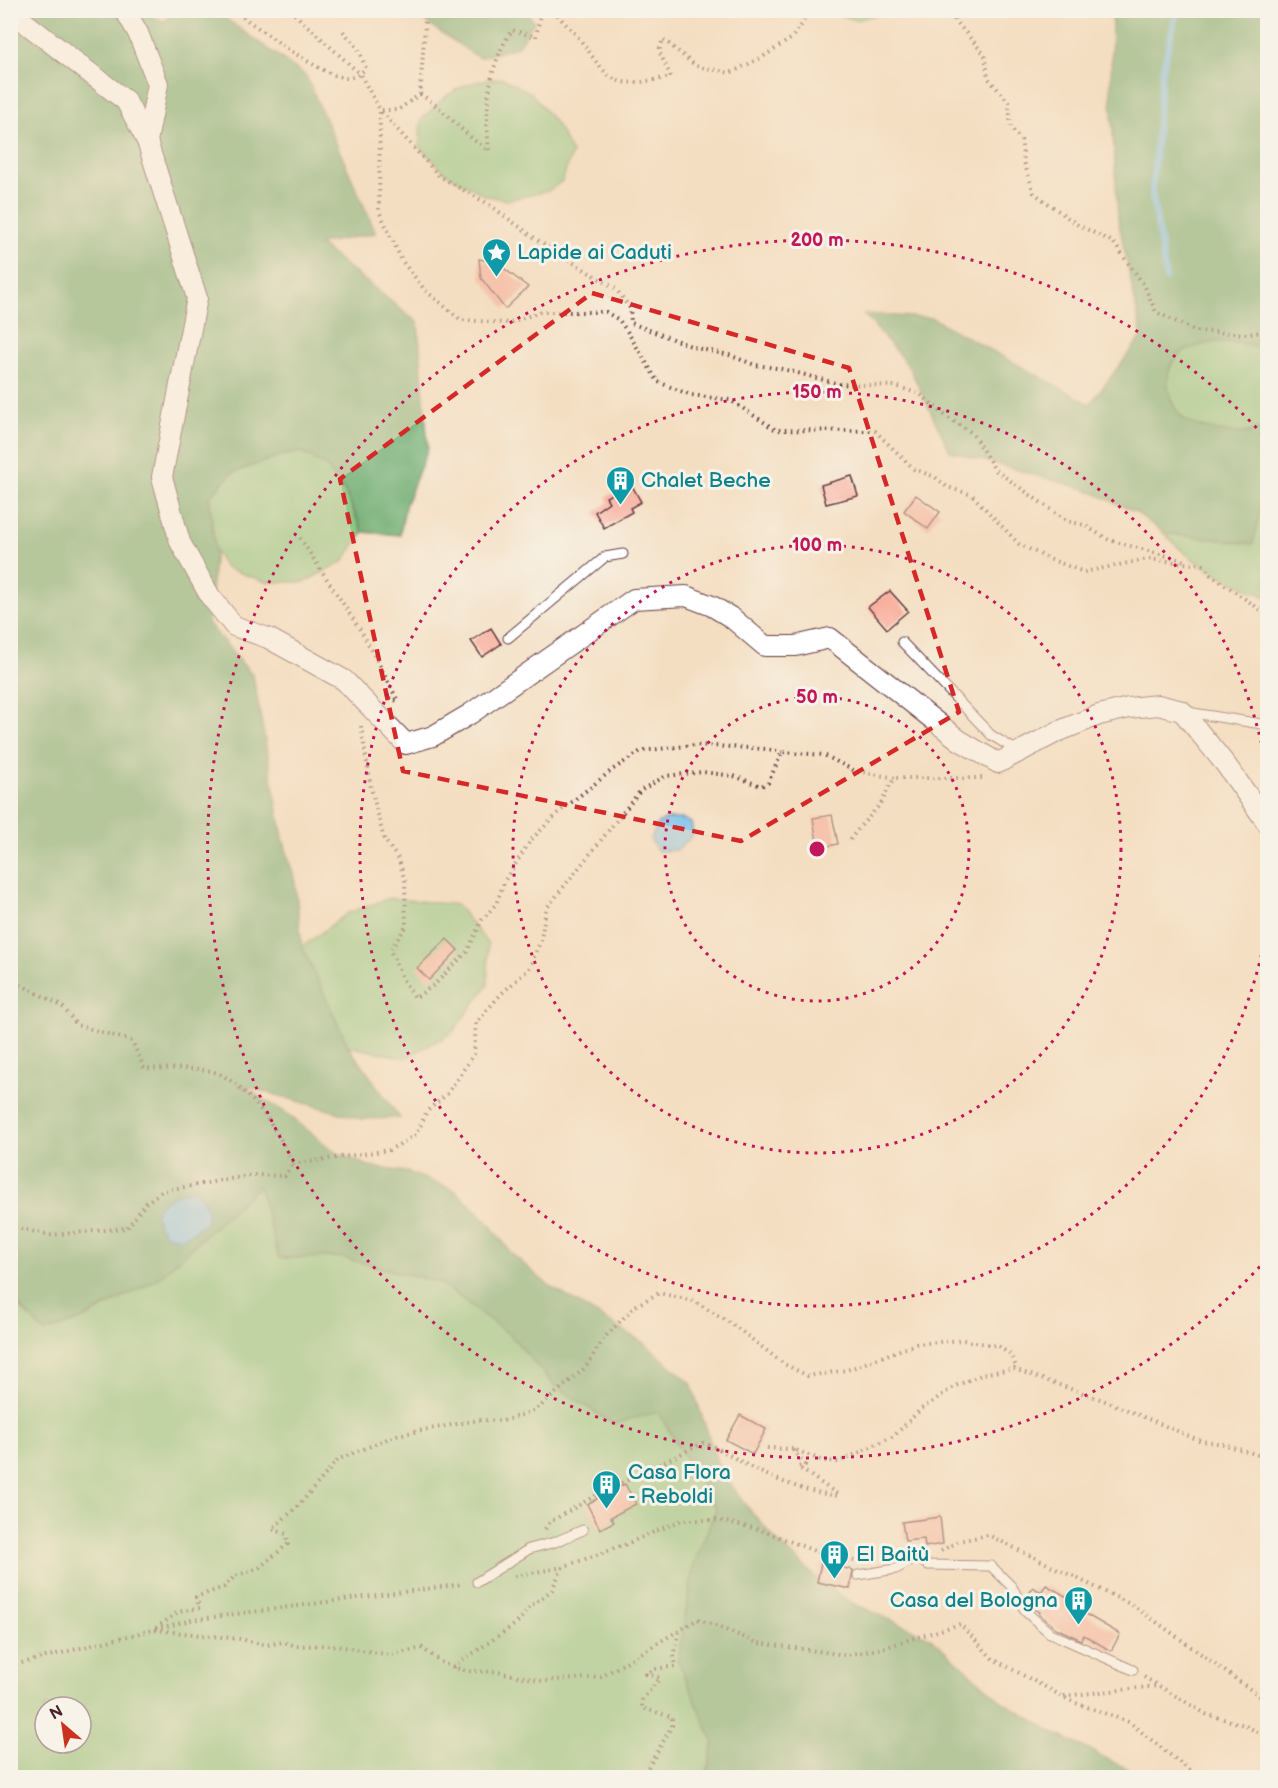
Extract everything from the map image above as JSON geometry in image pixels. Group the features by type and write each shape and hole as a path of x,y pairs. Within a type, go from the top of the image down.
{"street":[{"path":"125,10 138,33 158,84 147,141"},
{"path":"10,11 126,101 147,141 197,298 162,477 180,542 210,596 234,626 268,638 344,680 406,744 433,736 470,714 633,599 686,596 712,606 732,618 765,646 795,646 830,638 959,740 998,763 1057,732 1099,715 1129,708 1158,705 1182,711 1226,765 1268,824"}],"lane":[{"path":"507,638 605,557 623,554"},
{"path":"902,642 1013,757"},
{"path":"1182,711 1268,725"},
{"path":"477,1582 529,1549 555,1542 583,1530"},
{"path":"858,1575 896,1569 917,1560 928,1565 991,1566 1012,1587 1026,1612 1050,1633 1133,1671"}],"path":[{"path":"233,10 309,62 346,78 360,74 366,68 358,48 342,30"},
{"path":"290,10 360,74 380,110 439,176 488,204 546,246 616,289 630,308 632,323 696,348 729,355 755,365 783,369 839,384 895,386 920,394 947,417 972,433 995,470 1067,521 1084,525 1109,540 1203,565 1211,575 1268,615"},
{"path":"380,110 398,110 420,94 426,10"},
{"path":"420,94 438,105 448,117 489,150 485,113 496,57 512,30 536,37 541,10"},
{"path":"554,10 580,39 600,70 612,80 631,83 671,77 659,51 663,39 696,66 730,73 761,58 792,38 812,10"},
{"path":"946,10 985,55 988,78 1009,102 1011,128 1021,140 1024,162 1034,193 1078,225 1113,242 1144,285 1156,312 1196,331 1249,334 1268,331"},
{"path":"380,110 380,211 402,261 425,290 461,321 509,323 540,312 606,312 619,320 658,382 691,394 730,400 776,430 875,431 914,469 935,477 947,487 972,495 1020,544 1049,559 1083,572 1148,559 1203,565"},
{"path":"300,538 363,633 381,664 398,701 384,696 359,696"},
{"path":"361,723 371,788 384,839 399,860 405,881 406,927 390,950 403,980 415,998 434,985 466,952 482,920 496,904 505,880 531,840 558,813 612,770 641,752 695,745 824,755 855,771 896,777 976,780 986,777 1013,757"},
{"path":"10,1227 51,1235 126,1228 146,1203 162,1191 252,1175 285,1176 293,1164 389,1150 416,1135 427,1111 447,1094 474,1054 476,1023 501,994 529,969 541,940 546,909 641,790 666,776 703,772 734,776 761,786 768,783 783,752"},
{"path":"850,840 860,824 882,802 889,785 896,777"},
{"path":"10,979 62,1005 77,1025 132,1041 144,1068 162,1070 172,1067 221,1074 257,1106 282,1139 293,1164"},
{"path":"153,1630 178,1612 200,1608 196,1597 224,1587 235,1576 259,1568 288,1544 286,1534 272,1529 298,1506 339,1459 397,1435 479,1420 503,1421 536,1410 585,1368 604,1338 635,1306 658,1293 694,1301 736,1327 784,1364 808,1377 847,1370 916,1344 963,1340 998,1346 1011,1356 1017,1370"},
{"path":"767,1448 793,1449 823,1461 839,1462 894,1436 920,1410 956,1386 986,1373 1017,1370 1108,1402 1201,1441 1223,1444 1268,1458"},
{"path":"529,1549 550,1522 566,1512 617,1484 703,1443 723,1449 755,1470 811,1492 840,1496 798,1467 805,1465 793,1449"},
{"path":"511,1576 563,1567 624,1545 682,1520 717,1520 758,1528 819,1553 850,1562 862,1561"},
{"path":"917,1560 959,1541 988,1535 1134,1606 1268,1702"},
{"path":"453,1668 517,1623 529,1607 552,1590 563,1567"},
{"path":"10,1666 191,1620 477,1582"},
{"path":"153,1630 240,1639 267,1645 283,1642 297,1646 331,1646 391,1655 422,1648 453,1668 466,1671 498,1672 543,1681 601,1677 698,1619 758,1643 846,1655 879,1649 960,1624 993,1659 1063,1697 1129,1722 1199,1778"},
{"path":"642,1778 672,1726 672,1717 642,1708 642,1700 660,1678 646,1674 655,1669 676,1666 674,1657 679,1630"},
{"path":"1133,1671 1206,1713 1244,1725 1268,1737"},
{"path":"1063,1697 1159,1686"}],"highlighted area":[{"path":"592,293 849,368 959,712 741,841 403,771 340,479"}],"green space":[{"path":"893,10 856,20 828,11"},
{"path":"10,11 142,11 165,22 173,11 215,11 306,76 376,233 319,244 418,323 428,448 405,506 400,535 363,532 345,492 325,465 300,452 279,456 232,473 209,497 215,551 208,623 253,676 283,838 295,882 302,947 348,1046 400,1118 361,1119 238,1084 285,1112 335,1152 371,1167 407,1172 454,1190 486,1220 512,1254 548,1285 644,1343 691,1383 718,1465 743,1502 777,1541 820,1581 850,1602 931,1638 1000,1700 1054,1733 1144,1777 706,1777 714,1744 678,1660 694,1564 716,1509 658,1412 613,1424 554,1385 511,1336 441,1283 340,1257 279,1258 259,1186 156,1280 79,1321 45,1332 11,1298"},
{"path":"409,11 526,11 534,22 517,47 479,58"},
{"path":"1112,11 1267,11 1267,352 1253,346 1229,342 1213,342 1195,347 1175,359 1171,365 1168,381 1174,406 1190,423 1235,433 1252,431 1267,425 1267,478 1253,544 1164,533 1134,511 1085,489 950,451 908,365 864,314 932,318 1090,404 1142,336 1118,219 1111,98"},
{"path":"502,78 531,93 556,124 572,153 562,181 548,191 507,200 484,195 447,174 419,147 421,121 447,95 466,85"},
{"path":"1218,341 1255,345 1267,352 1267,425 1250,432 1226,432 1197,426 1184,419 1176,411 1168,393 1167,382 1172,363 1178,355 1190,347"},
{"path":"300,452 325,464 345,492 363,532 343,562 304,582 267,582 225,568 215,551 209,497 232,473 279,456"},
{"path":"1267,478 1267,597 1199,563 1175,545 1164,533 1253,544"},
{"path":"390,898 457,905 488,944 488,985 452,1033 405,1058 348,1046 302,947 348,913"},
{"path":"259,1185 279,1258 340,1257 441,1283 511,1336 554,1385 658,1412 716,1509 694,1564 678,1660 714,1744 706,1777 11,1777 10,1298 45,1332 156,1280"}],"water":[{"path":"668,819 683,819 691,823 693,835 678,850 658,851 650,839 659,822"},
{"path":"193,1190 205,1204 207,1222 183,1238 167,1236 156,1218 160,1205 175,1196"}],"building":[{"path":"479,259 497,263 528,287 505,309 481,278"},
{"path":"852,476 858,496 826,504 821,485"},
{"name":"Chalet Beche","path":"631,484 641,502 630,508 632,512 604,528 595,512 609,502 606,497"},
{"path":"916,495 940,512 928,529 904,511"},
{"path":"890,591 908,611 887,629 868,607"},
{"path":"491,628 501,644 482,657 471,641"},
{"path":"832,815 838,844 818,848 813,818"},
{"path":"447,939 458,950 429,980 417,968"},
{"path":"740,1415 766,1429 753,1454 726,1440"},
{"name":"Casa Flora - Reboldi","path":"625,1484 636,1504 611,1517 614,1522 600,1529 587,1504"},
{"path":"940,1517 943,1544 925,1547 924,1539 905,1541 902,1522"},
{"name":"El Baitù","path":"821,1563 853,1570 850,1589 817,1582"},
{"name":"Casa del Bologna","path":"1046,1585 1071,1599 1068,1604 1120,1634 1111,1651 1084,1635 1081,1640 1056,1628 1039,1614 1040,1612 1031,1607 1026,1599 1033,1587 1041,1592"}],"waterway":[{"path":"1166,278 1152,192 1162,72 1177,10"}],"place":[{"name":"Lapide ai Caduti","path":"496,278"},
{"name":"Chalet Beche","path":"620,506"},
{"name":"Casa Flora - Reboldi","path":"607,1510"},
{"name":"El Baitù","path":"835,1580"},
{"name":"Casa del Bologna","path":"1079,1626"}]}
